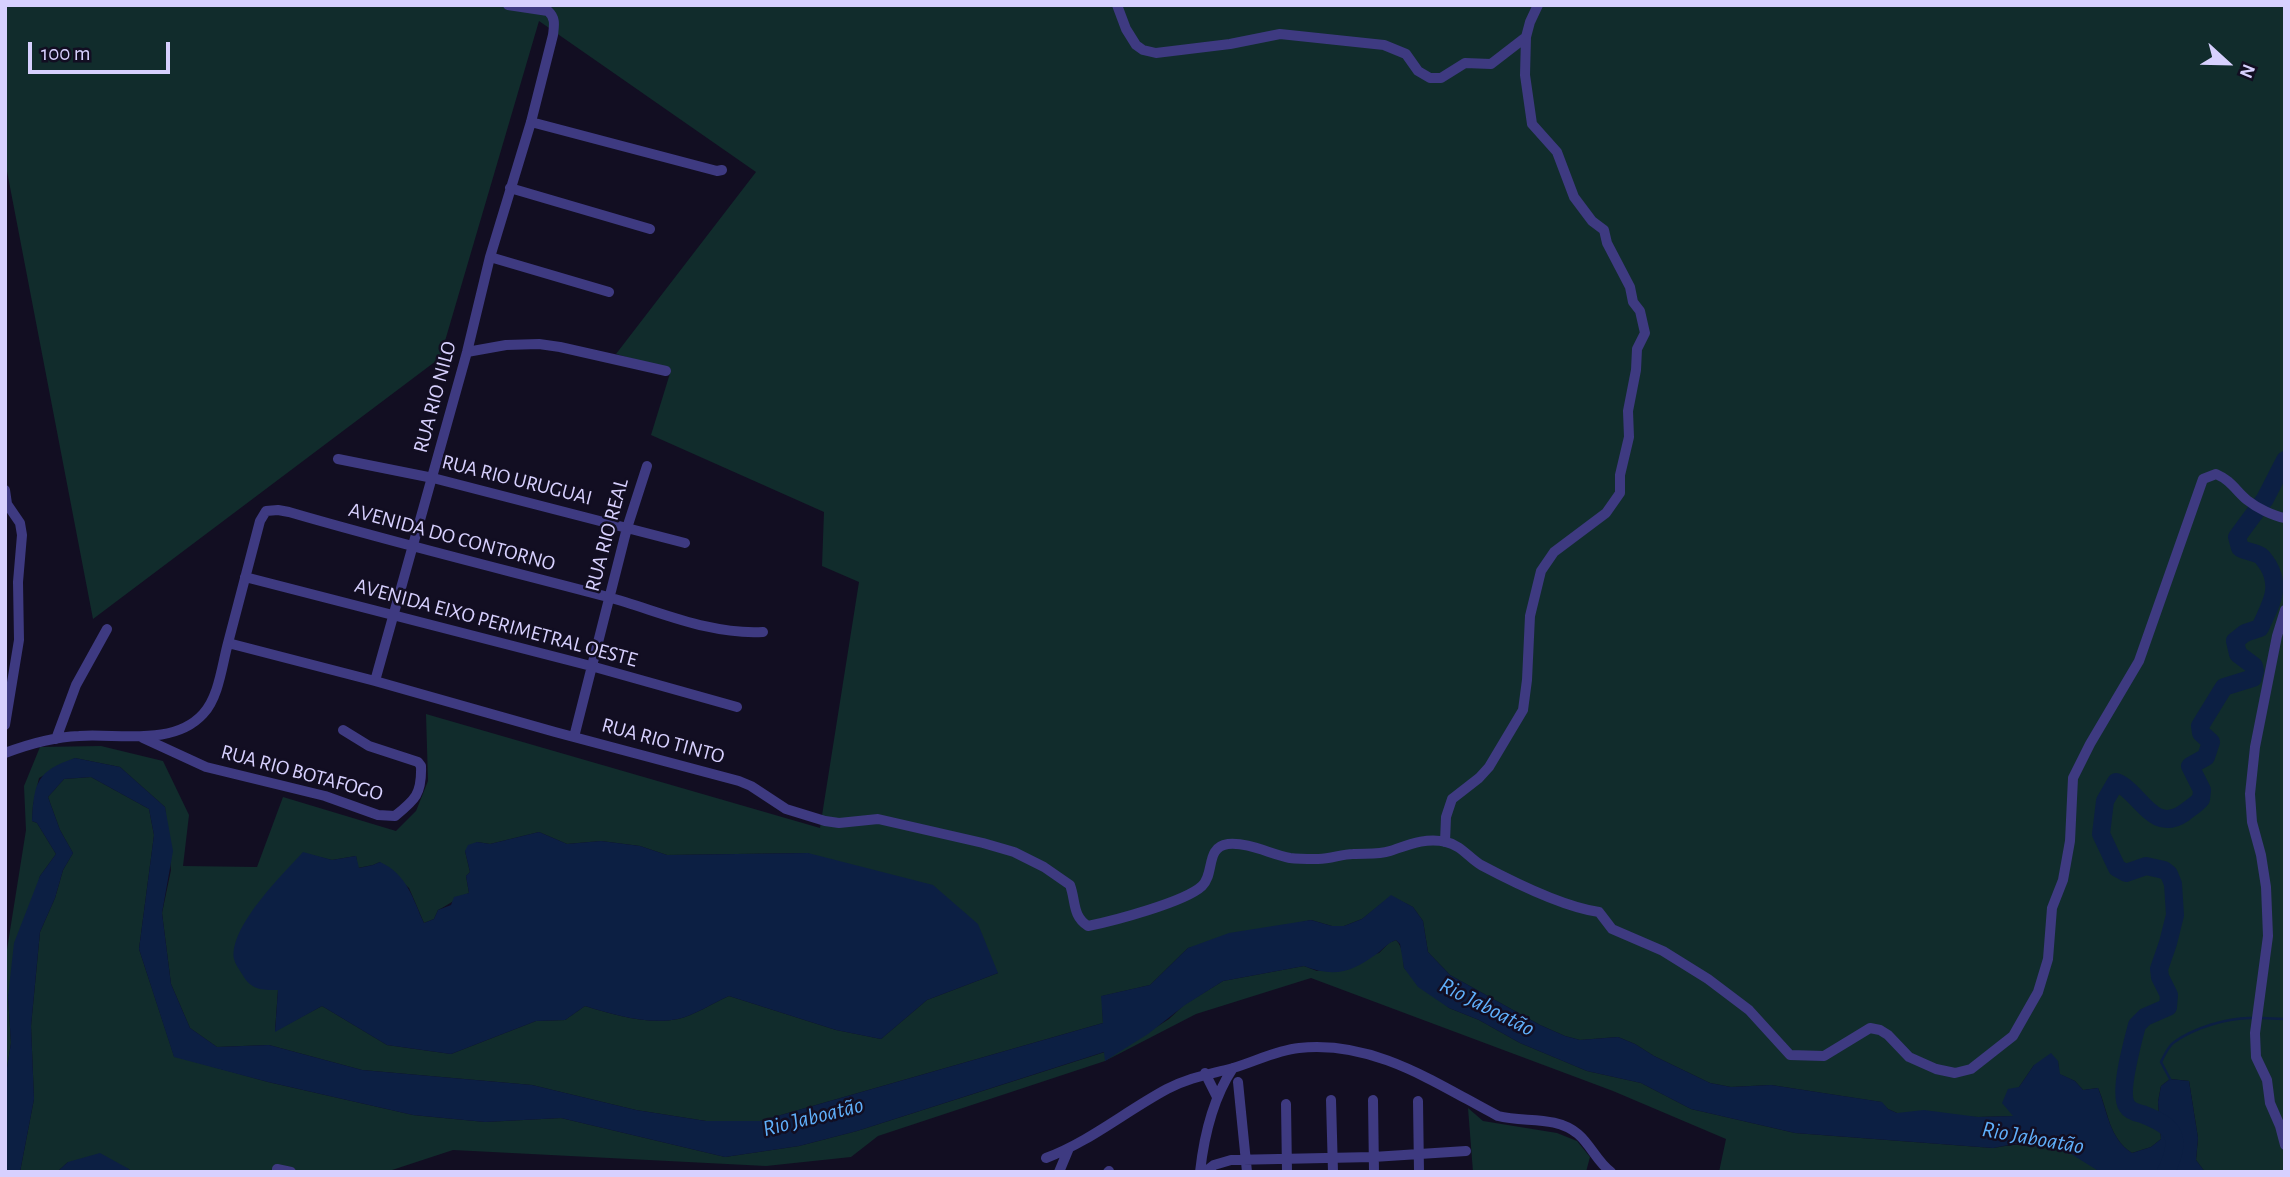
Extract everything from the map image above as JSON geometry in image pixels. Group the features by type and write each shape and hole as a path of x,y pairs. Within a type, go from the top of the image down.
{"street":[{"name":"RUA RIO NILO","path":"375,681 433,478 490,257 531,122 554,23 553,15 541,9 508,5"},
{"path":"1117,5 1126,29 1136,45 1143,50 1156,53 1230,44 1280,34 1384,45 1406,54 1418,71 1430,78 1441,78 1465,63 1491,64 1526,37"},
{"path":"1538,5 1526,37 1525,75 1532,124 1557,152 1574,197 1592,221 1604,230 1607,243 1630,287 1633,302 1640,311 1646,333 1637,349 1636,370 1630,392 1629,437 1620,475 1620,493 1606,513 1554,552 1541,571 1530,616 1523,710 1489,767 1451,799 1446,817 1445,842 1459,847 1478,863 1512,880 1581,910 1599,912 1612,929 1663,951 1708,979 1749,1010 1790,1055 1824,1056 1870,1028 1880,1030 1909,1057 1936,1069 1955,1073 1971,1069 2013,1036 2038,992 2048,959 2052,908 2063,880 2070,841 2073,778 2139,661 2203,479 2216,474 2229,480 2247,500 2281,517"},
{"path":"531,122 717,171 722,170"},
{"path":"510,188 650,229"},
{"path":"490,257 609,292"},
{"path":"467,352 524,343 539,344 666,372"},
{"name":"RUA RIO URUGUAI","path":"338,459 433,478 685,543"},
{"name":"RUA RIO REAL","path":"574,737 627,528 647,466"},
{"path":"5,489 6,504 20,523 22,535 18,582 19,640 6,720"},
{"name":"AVENIDA DO CONTORNO","path":"228,643 260,521 266,511 271,510 289,512 728,632 763,632"},
{"name":"AVENIDA EIXO PERIMETRAL OESTE","path":"245,577 591,666 737,708"},
{"path":"5,579 18,582"},
{"path":"2285,610 2277,636 2255,747 2250,794 2252,822 2266,887 2268,936 2255,1034 2256,1057 2267,1080 2270,1102 2285,1145"},
{"path":"56,738 76,685 107,629"},
{"path":"5,752 56,738 142,738 173,731 191,723 203,714 212,699 228,643"},
{"name":"RUA RIO TINTO","path":"228,643 739,781 786,809 816,819 839,823 878,819 1014,852 1044,867 1070,885 1076,914 1079,920 1088,926 1117,920 1198,890 1209,877 1215,851 1229,844 1292,858 1320,860 1352,853 1389,851 1408,843 1445,842"},
{"name":"RUA RIO BOTAFOGO","path":"142,738 206,767 325,796 378,815 394,816 413,802 418,791 421,766 418,762 369,746 343,730"},
{"path":"1046,1158 1069,1148 1167,1089 1205,1073 1233,1068 1298,1048 1358,1050 1396,1062 1498,1116 1511,1120 1558,1122 1568,1126 1588,1143 1597,1158 1611,1172"},
{"path":"1203,1172 1205,1139 1217,1097 1233,1068"},
{"path":"1205,1073 1217,1097"},
{"path":"1238,1082 1247,1172"},
{"path":"1331,1100 1333,1172"},
{"path":"1373,1100 1374,1172"},
{"path":"1418,1101 1419,1172"},
{"path":"1286,1104 1287,1172"},
{"path":"1059,1172 1069,1148"},
{"path":"1203,1172 1222,1161 1246,1159 1373,1157 1466,1151"},
{"path":"1595,1172 1597,1158"},
{"path":"277,1170 291,1172"}],"green space":[{"path":"5,5 2285,5 2285,1172 2205,1172 2196,1160 2198,1138 2189,1081 2170,1079 2161,1086 2158,1102 2161,1139 2151,1147 2132,1153 2118,1140 2098,1088 2083,1090 2075,1081 2059,1074 2058,1061 2034,1065 2019,1087 2015,1116 1897,1113 1881,1102 1771,1085 1731,1087 1710,1083 1618,1037 1580,1040 1565,1036 1450,975 1428,952 1423,921 1413,907 1391,896 1362,919 1344,926 1332,926 1311,920 1188,948 1150,985 1102,996 1103,1023 760,1121 706,1121 636,1110 532,1085 362,1070 269,1045 217,1047 190,1028 171,984 162,913 171,870 165,807 120,767 75,758 39,778 33,805 32,821 37,823 56,854 40,876 8,997 11,1043 5,1080 5,962 26,830 24,786 40,747 101,746 163,761 189,815 183,866 257,867 283,797 396,831 416,811 428,781 426,714 820,828 859,582 822,566 824,512 651,435 671,370 616,354 756,172 539,21 440,358 93,619 5,161","holes":["539,832 567,844 601,841 640,846 667,855 808,853 998,973 927,1000 881,1039 836,1030 729,996 691,1015 667,1021 631,1018 585,1006 565,1020 536,1021 451,1054 387,1045 322,1006 275,1031 278,990 303,853 332,860 356,856 358,868 380,862 409,888 424,923 434,919 438,910 469,893 466,876 470,872 465,851 477,842 490,844"]},
{"path":"91,777 149,809 154,835 139,949 174,1056 268,1082 413,1115 485,1122 561,1118 725,1157 799,1146 857,1131 1105,1052 1105,1060 1223,981 1304,966 1317,971 1379,953 1396,940 1401,949 1404,968 1449,1008 1479,1020 1520,1043 1587,1071 1641,1083 1691,1109 1795,1133 1993,1148 2022,1144 2050,1146 2076,1155 2100,1172 1719,1172 1726,1139 1613,1091 1311,978 1196,1014 1105,1061 878,1136 851,1157 766,1166 453,1150 386,1172 130,1172 129,1169 68,1162 57,1172 20,1172 34,1099 31,1026 40,932 55,898 63,870 73,853 60,830 48,797 64,779"},
{"path":"1468,1108 1483,1121 1557,1133 1577,1141 1590,1157 1586,1172 1473,1172"}],"water":[{"name":"Rio Jaboatão","path":"75,758 120,767 165,807 173,851 162,913 171,984 190,1028 217,1047 269,1045 362,1070 532,1085 636,1110 706,1121 760,1121 1103,1023 1101,996 1150,985 1188,948 1229,933 1311,920 1332,926 1344,926 1362,919 1391,895 1413,907 1423,921 1428,952 1450,975 1565,1036 1580,1040 1618,1037 1710,1083 1731,1087 1771,1085 1882,1102 1897,1113 1924,1110 1978,1117 2013,1116 2002,1103 2008,1089 2019,1087 2034,1065 2051,1053 2058,1061 2060,1074 2075,1081 2083,1090 2098,1088 2118,1140 2132,1153 2151,1147 2161,1139 2158,1102 2161,1086 2170,1079 2189,1081 2198,1138 2196,1160 2205,1172 2100,1172 2068,1152 2046,1144 2014,1144 1993,1148 1795,1133 1691,1109 1641,1083 1587,1071 1520,1043 1479,1020 1449,1008 1418,987 1404,968 1400,944 1396,940 1360,965 1343,971 1325,972 1304,966 1223,981 1105,1061 1104,1052 857,1131 799,1146 725,1157 561,1118 485,1122 413,1115 268,1082 174,1057 139,949 154,835 149,809 91,777 64,779 48,797 60,830 73,853 63,870 55,898 40,932 31,1026 34,1099 20,1172 5,1172 5,1080 11,1043 8,997 14,943 40,876 56,854 37,823 32,821 34,797 36,787 45,773"},
{"path":"539,832 567,844 601,841 640,846 667,855 808,853 933,885 978,924 998,973 927,1000 881,1039 836,1030 729,996 691,1015 667,1021 631,1018 585,1006 565,1020 536,1021 451,1054 387,1045 322,1006 275,1032 278,990 262,989 249,983 234,959 235,946 248,917 303,852 332,860 356,856 359,868 380,862 389,867 408,888 424,923 434,919 438,910 451,905 454,897 469,893 466,876 470,872 465,851 468,845 477,842 490,844"},
{"path":"100,1153 130,1172 57,1172 68,1162"}],"waterway":[{"path":"2166,1172 2174,1150 2173,1135 2162,1124 2130,1109 2124,1090 2137,1025 2145,1017 2168,1007 2169,995 2159,969 2175,915 2173,884 2164,870 2146,866 2126,873 2117,868 2101,834 2105,801 2116,782 2163,819 2184,813 2201,799 2202,790 2190,766 2206,757 2211,742 2201,733 2200,726 2224,687 2253,678 2254,666 2238,654 2235,641 2245,633 2260,628 2273,597 2274,582 2268,565 2259,555 2240,548 2237,537 2265,499 2285,460"},
{"path":"2170,1079 2161,1062 2173,1043 2211,1024 2253,1018"},
{"path":"2260,1018 2285,1019"}]}
